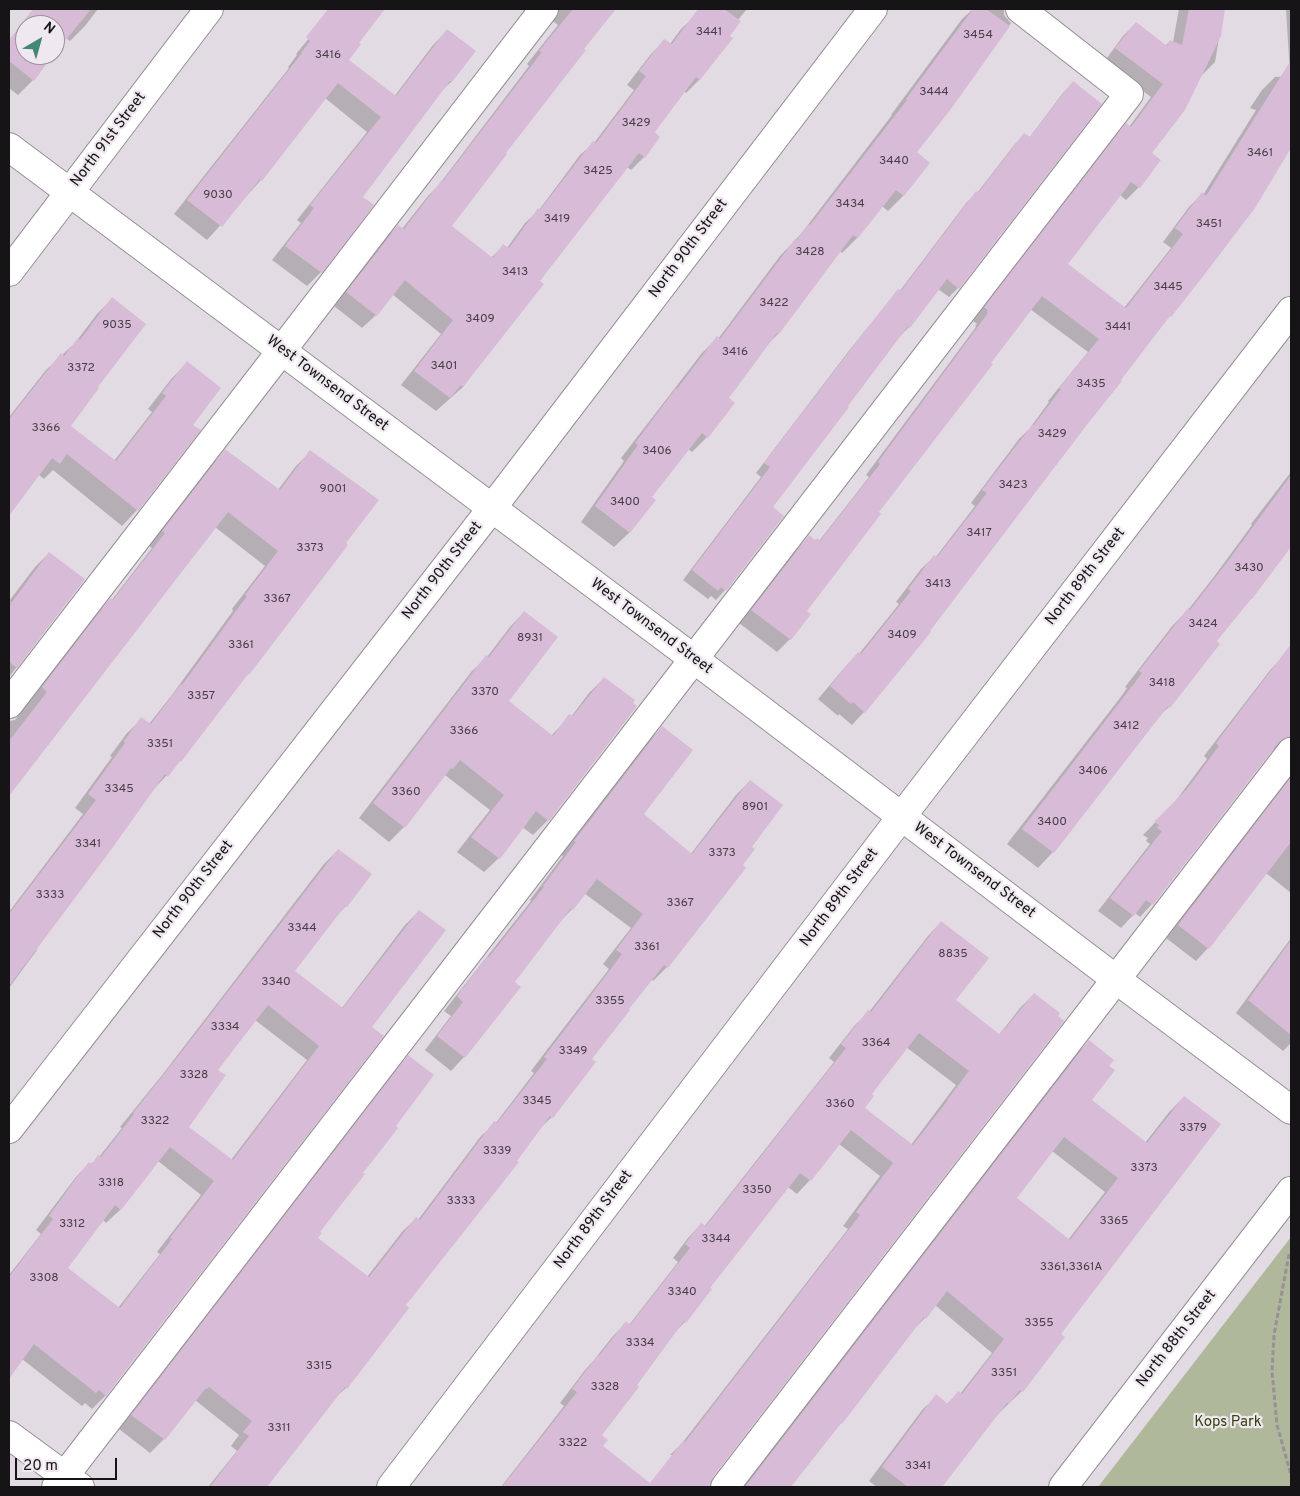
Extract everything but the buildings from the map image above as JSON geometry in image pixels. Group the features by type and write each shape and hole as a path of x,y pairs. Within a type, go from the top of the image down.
{"street":[{"name":"North 91st Street","path":"9,272 209,9"},
{"path":"9,704 544,9"},
{"name":"North 90th Street","path":"9,1128 492,508 873,9"},
{"path":"9,1435 67,1484 694,659 1129,94 1020,9"},
{"name":"West Townsend Street","path":"9,147 694,659 1291,1110"},
{"name":"North 89th Street","path":"391,1487 902,816 1291,311"},
{"path":"725,1487 1291,752"},
{"name":"North 88th Street","path":"1063,1487 1291,1191"}],"path":[{"path":"1289,1254 1274,1335 1272,1371 1277,1426 1291,1475"}],"green space":[{"name":"Kops Park","path":"1291,1237 1291,1487 1098,1487"}]}
